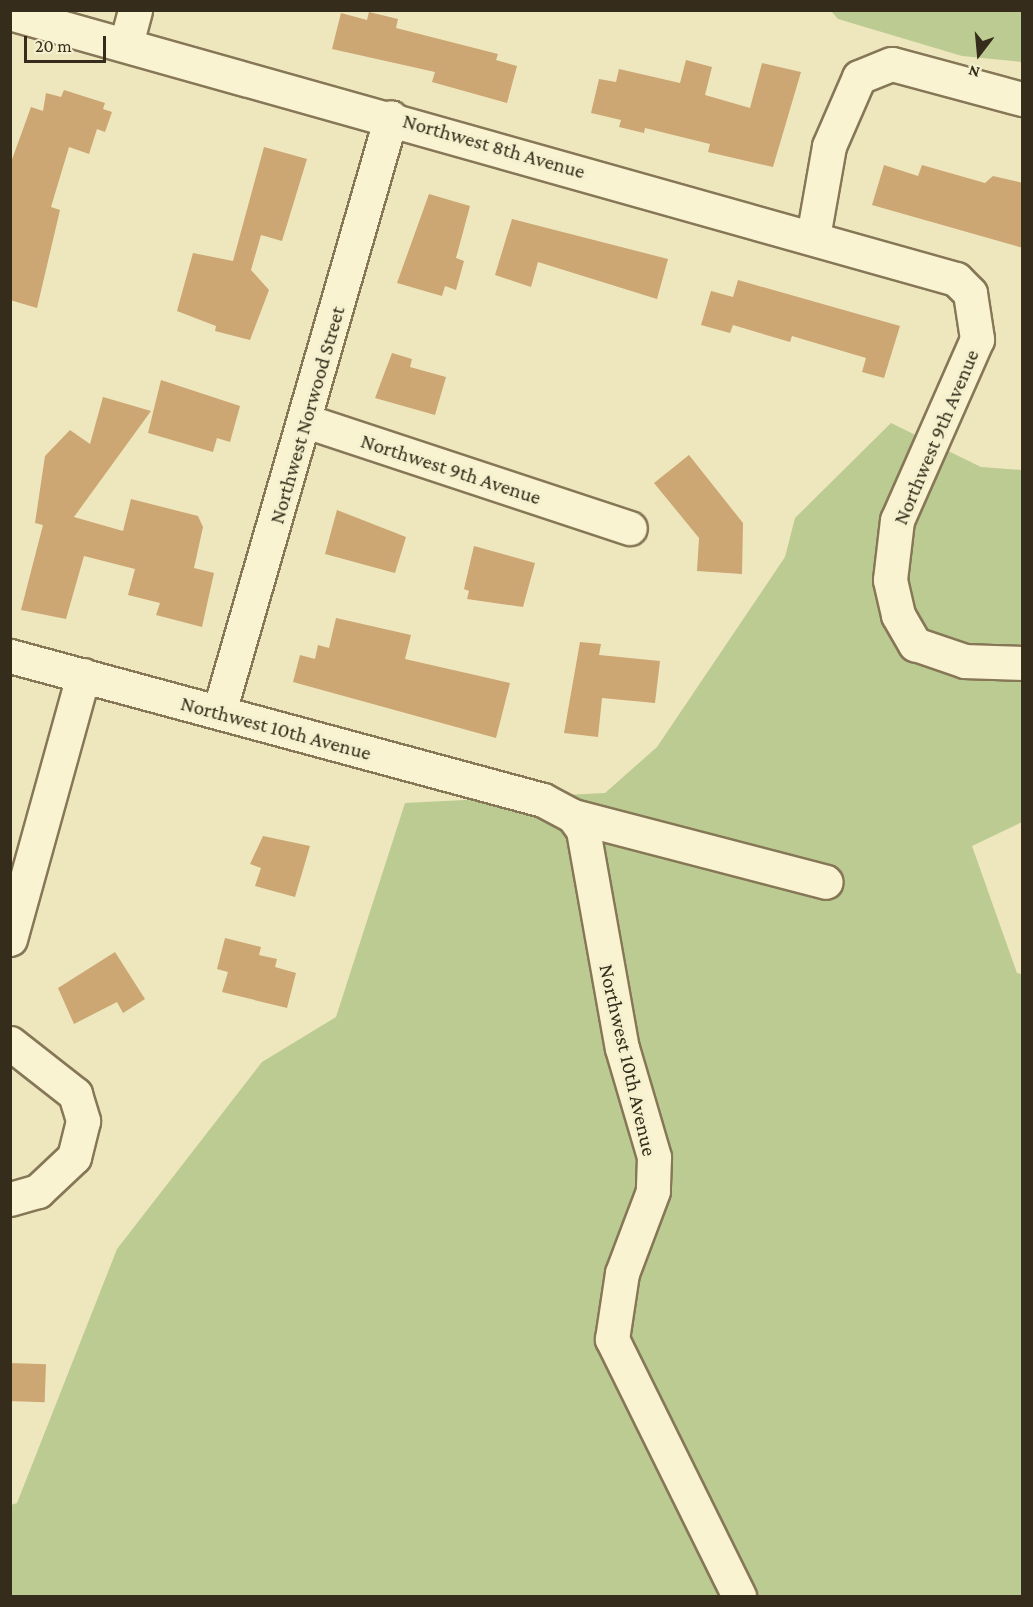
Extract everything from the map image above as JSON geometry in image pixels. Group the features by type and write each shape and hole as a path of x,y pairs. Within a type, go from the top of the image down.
{"street":[{"path":"126,44 135,10"},
{"name":"Northwest 8th Avenue","path":"10,13 391,117 813,237 956,279 970,293"},
{"path":"813,237 829,146 859,77 892,64 1023,99"},
{"name":"Northwest Norwood Street","path":"219,712 306,421 391,117"},
{"name":"Northwest 9th Avenue","path":"970,293 977,339 897,520 890,579 898,615 915,644 964,661 1023,663"},
{"name":"Northwest 9th Avenue","path":"306,421 630,528"},
{"name":"Northwest 10th Avenue","path":"10,656 543,800 573,816 826,882"},
{"path":"10,939 83,675"},
{"name":"Northwest 10th Avenue","path":"573,816 583,830 622,1048 654,1158 653,1191 621,1273 612,1340 739,1596"},
{"path":"10,1043 75,1094 83,1121 74,1157 38,1191 10,1199"}],"green space":[{"path":"831,11 1022,11 1022,62 962,56 838,19"},
{"path":"891,423 981,467 1022,470 1022,822 972,846 1017,973 1022,974 1022,1596 11,1596 11,1505 17,1503 117,1249 262,1062 336,1017 405,803 605,793 657,747 785,557 795,518"}],"building":[{"path":"369,12 398,19 396,28 498,54 496,60 517,66 507,103 432,82 435,72 332,49 341,13 367,20"},
{"path":"686,60 712,67 705,95 750,108 762,63 801,72 773,167 708,152 710,144 645,128 644,133 619,127 621,120 591,113 599,79 616,82 619,69 680,83"},
{"path":"64,90 105,103 103,109 112,112 105,132 97,129 89,154 69,147 51,207 60,210 37,308 10,300 10,165 31,107 43,111 46,93 61,97"},
{"path":"264,147 307,159 282,241 261,235 251,270 269,290 250,340 215,331 216,326 177,311 193,253 233,261"},
{"path":"884,165 918,176 922,165 985,183 993,176 1023,183 1023,248 872,205"},
{"path":"429,194 470,206 456,258 464,261 456,290 445,286 442,296 397,283"},
{"path":"512,219 668,259 657,299 538,262 531,287 495,275"},
{"path":"738,280 900,326 884,378 862,372 866,358 792,336 790,342 733,325 730,333 701,325 711,291 733,297"},
{"path":"392,353 412,359 410,367 446,377 435,415 375,398"},
{"path":"161,380 240,406 230,442 217,438 213,452 148,433"},
{"path":"103,397 151,411 74,517 123,531 131,499 198,516 203,527 194,568 214,573 202,627 156,615 160,603 128,595 135,569 84,556 66,619 21,610 43,525 35,523 45,456 70,430 90,444"},
{"path":"689,455 743,523 742,574 697,571 699,538 654,483"},
{"path":"337,510 406,537 395,573 325,554"},
{"path":"474,546 535,563 523,607 467,599 469,591 464,589"},
{"path":"336,618 411,635 405,659 510,683 496,738 293,682 300,655 315,659 318,645 329,648"},
{"path":"580,642 601,644 599,655 660,661 655,703 602,698 598,737 564,733"},
{"path":"263,836 310,846 295,897 255,886 261,868 250,864"},
{"path":"225,938 261,947 259,955 277,959 275,967 296,973 287,1008 222,992 228,972 217,969"},
{"path":"115,952 145,999 123,1013 117,1002 74,1024 58,988"},
{"path":"10,1363 46,1364 45,1402 10,1401"}]}
